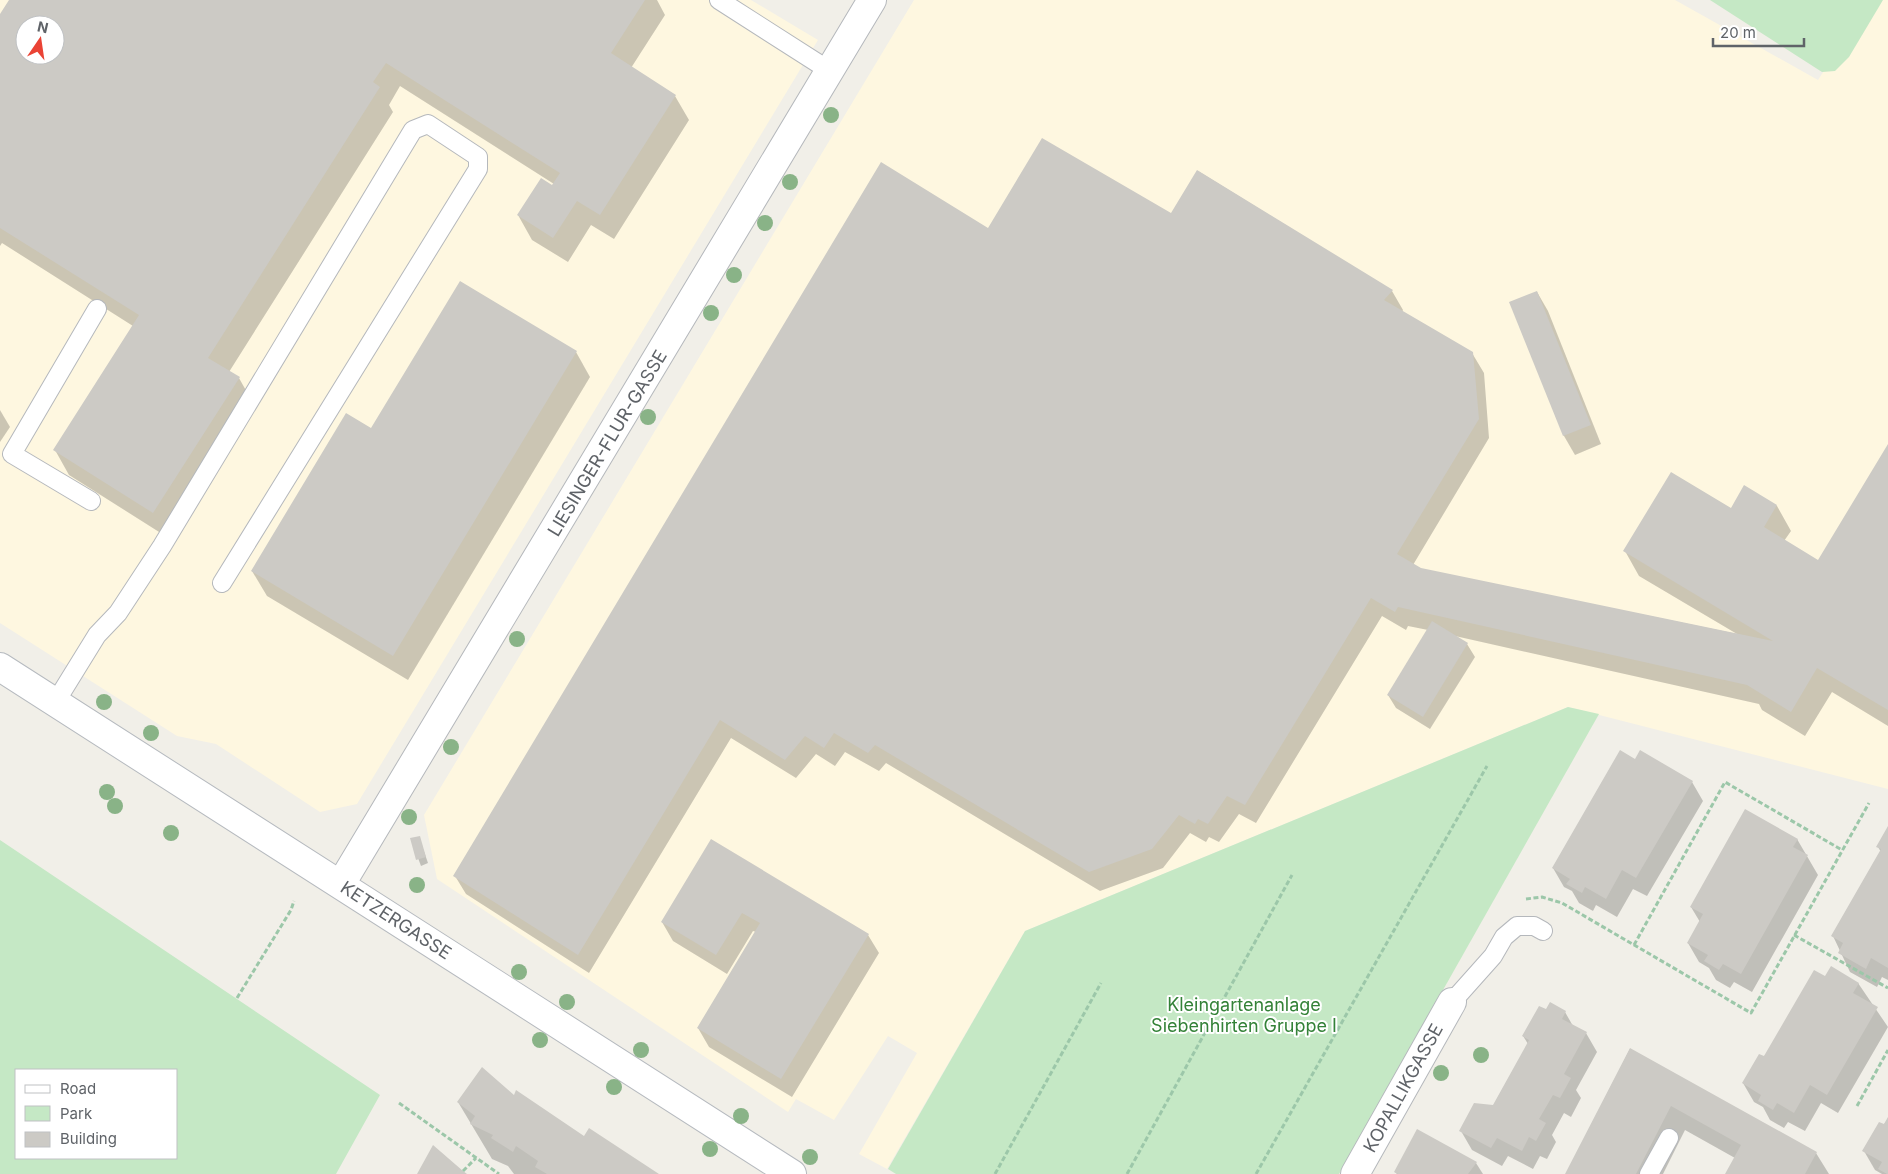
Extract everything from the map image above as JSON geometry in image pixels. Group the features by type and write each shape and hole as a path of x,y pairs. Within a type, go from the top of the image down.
{"street":[{"name":"LIESINGER-FLUR-GASSE","path":"341,884 872,0"},
{"name":"KETZERGASSE","path":"0,667 792,1174"},
{"name":"KOPALLIKGASSE","path":"1355,1174 1452,1002"}],"lane":[{"path":"719,0 830,71"},
{"path":"55,703 97,635 118,613 157,553 413,130 428,124 478,157 478,169 222,583"},
{"path":"91,501 12,454 97,309"},
{"path":"1452,1002 1493,956 1504,937 1517,926 1534,926 1543,931"},
{"path":"1649,1174 1669,1138"}],"path":[{"path":"1256,1174 1487,766"},
{"path":"1634,945 1724,782 1842,850"},
{"path":"1522,900 1542,898 1562,902 1751,1013 1869,803"},
{"path":"1127,1174 1292,875"},
{"path":"237,998 291,910 294,901"},
{"path":"1794,934 1888,988"},
{"path":"994,1174 1101,982"},
{"path":"1857,1106 1888,1050"},
{"path":"400,1103 499,1174"},
{"path":"463,1171 476,1158"}],"shaded area":[{"path":"0,0 751,0 818,40 357,804 320,812 216,744 177,736 0,623"},
{"path":"914,0 1675,0 1818,80 1870,0 1888,0 1888,789 1568,707 1025,931 887,1169 859,1154 917,1053 888,1036 834,1120 796,1099 788,1112 437,879 424,815"}],"green space":[{"path":"1710,0 1883,0 1849,57 1835,71 1822,72"},
{"name":"Kleingartenanlage Siebenhirten Gruppe I","path":"1568,707 1599,714 1339,1174 896,1174 888,1169 1025,931"},
{"path":"0,840 380,1095 336,1174 0,1174"}],"building":[{"path":"9,0 645,0 611,53 676,95 600,215 577,201 553,238 517,215 541,178 552,185 560,173 386,63 373,82 380,87 208,358 240,377 153,513 53,450 139,315 0,228 0,14"},
{"path":"1042,138 1171,213 1197,170 1393,290 1384,300 1473,352 1479,419 1397,554 1421,568 1773,641 1623,551 1671,472 1731,508 1744,485 1777,505 1764,527 1818,560 1888,444 1888,710 1817,668 1791,712 1747,685 1398,607 1395,612 1371,598 1245,805 1227,796 1208,824 1198,819 1195,824 1179,815 1152,849 1089,872 875,745 868,753 834,733 824,748 805,736 785,760 720,720 578,955 453,876 881,162 988,228"},
{"path":"460,281 577,351 393,656 251,571 346,413 371,428"},
{"path":"1537,291 1591,425 1563,436 1509,302"},
{"path":"1432,621 1468,643 1423,717 1387,695"},
{"path":"1620,750 1635,759 1640,750 1693,781 1636,878 1622,870 1606,899 1585,887 1582,893 1566,884 1570,879 1552,868"},
{"path":"1745,809 1798,839 1793,847 1808,855 1741,974 1723,964 1719,970 1704,961 1708,955 1687,943 1703,914 1690,907"},
{"path":"1888,826 1888,968 1871,958 1866,969 1838,953 1843,943 1831,936 1881,849 1876,847"},
{"path":"420,836 426,857 416,860 410,838"},
{"path":"711,839 869,934 781,1079 697,1028 760,923 742,913 716,955 661,922"},
{"path":"1831,966 1859,983 1853,993 1878,1007 1827,1095 1810,1085 1794,1113 1777,1103 1773,1110 1758,1101 1761,1095 1742,1083 1759,1054 1764,1056 1814,970 1825,976"},
{"path":"1550,1002 1566,1011 1562,1019 1587,1032 1564,1074 1571,1078 1560,1098 1553,1095 1539,1119 1546,1123 1536,1141 1529,1137 1522,1151 1497,1138 1491,1148 1459,1131 1474,1103 1493,1105 1529,1040 1522,1036 1539,1006 1546,1009"},
{"path":"1630,1048 1817,1152 1805,1174 1725,1174 1741,1145 1671,1106 1636,1174 1565,1174"},
{"path":"482,1067 514,1095 516,1090 584,1136 589,1128 659,1174 547,1174 535,1167 538,1161 516,1146 513,1152 491,1138 493,1135 470,1124 475,1116 457,1102"},
{"path":"1888,1117 1887,1174 1878,1169 1882,1162 1862,1151 1879,1122 1884,1124"},
{"path":"1417,1129 1477,1162 1468,1174 1398,1174 1394,1172"},
{"path":"433,1145 463,1171 467,1174 417,1174"}]}
